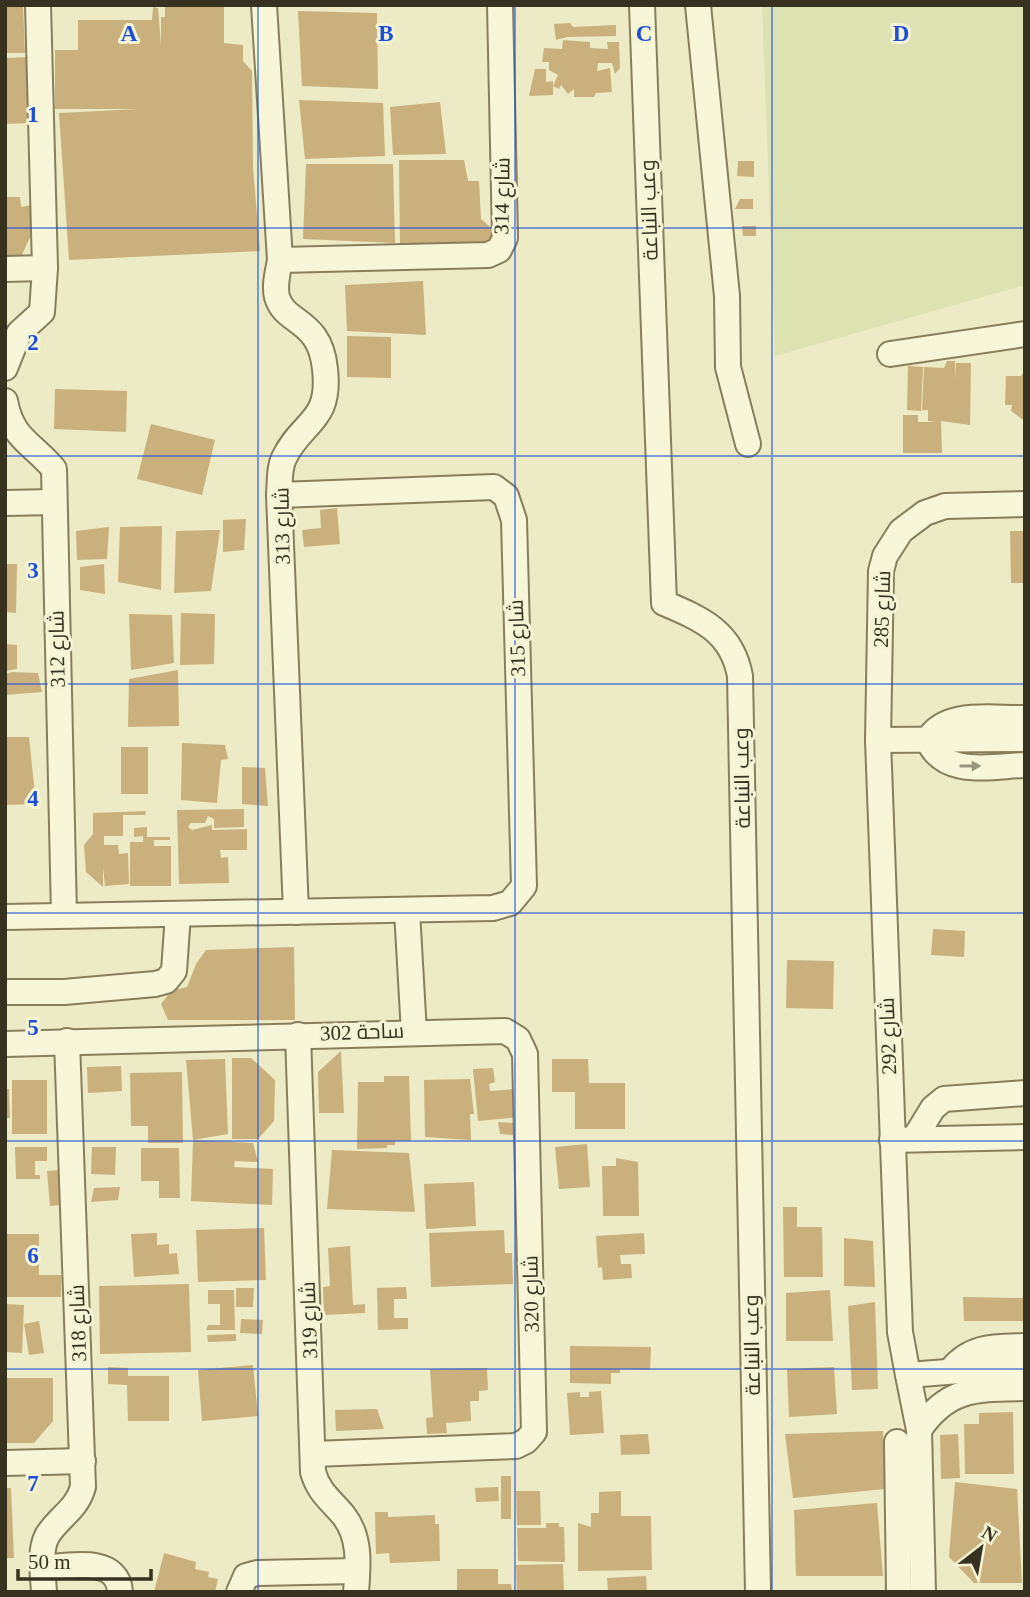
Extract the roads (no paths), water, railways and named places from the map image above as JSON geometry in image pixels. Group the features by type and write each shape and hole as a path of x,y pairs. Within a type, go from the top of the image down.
{"street":[{"path":"5,369 19,333 42,312 46,268 37,5"},
{"name":"شارع 313","path":"264,5 280,260 278,299 284,309 320,341 325,370 326,400 318,417 291,445 283,461 279,495 296,912"},
{"name":"شارع 314","path":"280,260 488,255 499,250 505,237 500,5"},
{"name":"وعب النباعة","path":"642,5 664,603 702,620 721,634 731,646 740,676 758,1592"},
{"path":"698,5 727,296 728,368 748,444"},
{"path":"5,269 46,268"},
{"path":"890,354 1025,334"},
{"name":"شارع 312","path":"5,401 9,421 17,436 43,456 54,469 64,915"},
{"name":"شارع 315","path":"279,495 494,487 506,496 514,520 524,886 510,903 493,908 407,911"},
{"path":"5,503 54,502"},
{"name":"شارع 285","path":"878,740 881,571 892,543 912,521 934,509 945,506 1025,505"},
{"path":"928,740 938,727 954,720 1025,718"},
{"path":"878,740 1025,739"},
{"name":"شارع 292","path":"878,740 903,1139 900,1332 908,1375"},
{"path":"928,740 939,757 957,766 1025,765"},
{"path":"5,917 407,911"},
{"name":"ساحة 302","path":"5,1044 414,1033 407,911"},
{"path":"5,992 64,992 161,983 174,971 178,914"},
{"name":"شارع 320","path":"314,1454 516,1446 526,1441 534,1432 525,1054 518,1039 505,1031 414,1033"},
{"name":"شارع 319","path":"298,1035 317,1488 352,1529 357,1544 357,1581"},
{"name":"شارع 318","path":"43,1580 46,1538 78,1503 83,1486 67,1041"},
{"path":"903,1139 944,1099 1025,1093"},
{"path":"903,1139 1025,1137"},
{"path":"951,1370 962,1357 976,1349 1025,1346"},
{"path":"923,1592 919,1430 908,1375 1025,1366"},
{"path":"919,1430 936,1407 959,1394 986,1389 1025,1388"},
{"path":"897,1442 899,1592"},
{"path":"5,1463 83,1461"},
{"path":"43,1580 95,1565 111,1573 119,1581 120,1592"},
{"path":"239,1592 246,1576 257,1573 357,1581"}]}
